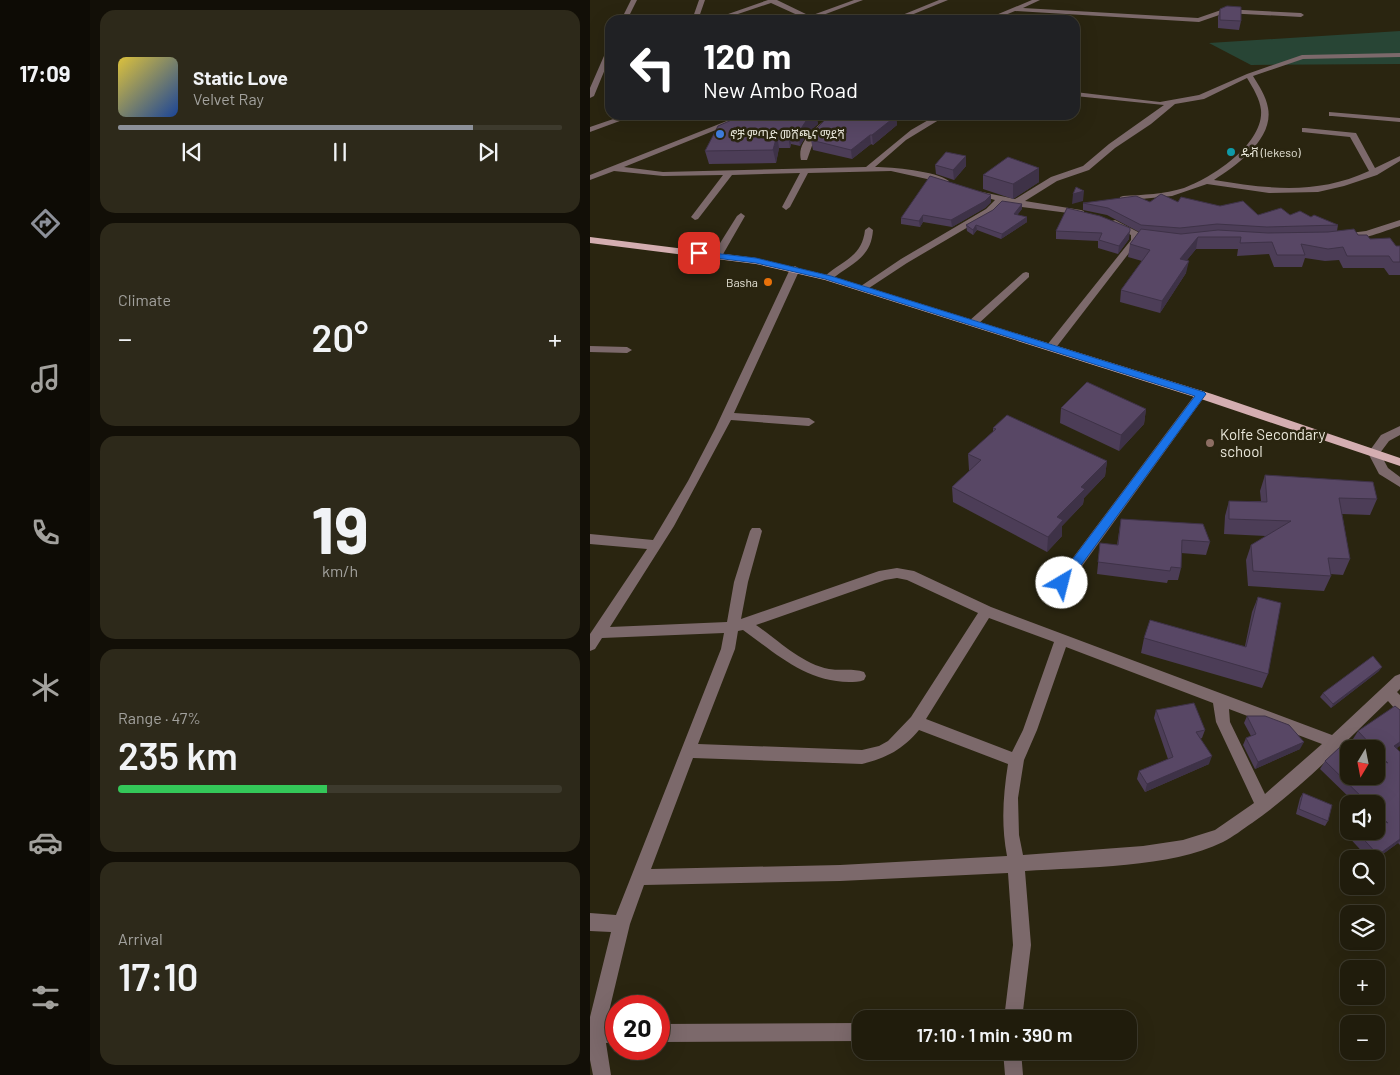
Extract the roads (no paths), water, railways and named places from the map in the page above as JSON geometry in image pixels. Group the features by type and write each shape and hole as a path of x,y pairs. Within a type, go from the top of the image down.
{"main road":[{"path":"590,240 717,256 795,269 828,278 1201,394 1400,462"}],"street":[{"path":"626,15 634,0"},
{"path":"697,15 702,0"},
{"path":"820,15 860,0"},
{"path":"905,15 942,0"},
{"path":"1000,15 1037,0"},
{"path":"729,15 772,1 801,15"},
{"path":"1014,10 1191,20 1206,18 1224,11 1301,15"},
{"path":"1080,95 1160,104 1172,103 1201,97 1283,62 1311,55 1400,55"},
{"path":"590,96 605,61"},
{"path":"1112,200 1161,195 1188,189 1205,182 1238,158 1261,133 1265,113 1264,105 1249,75"},
{"path":"1015,203 1054,179 1086,168 1112,146 1172,103"},
{"path":"1332,114 1400,120"},
{"path":"590,130 618,120"},
{"path":"590,178 737,120"},
{"path":"804,158 804,147 814,134 830,120"},
{"path":"868,168 888,149 932,120"},
{"path":"1304,130 1353,135 1374,174"},
{"path":"1205,182 1300,191 1332,188 1374,174 1400,158"},
{"path":"590,165 601,173"},
{"path":"615,169 664,174 868,168 891,169 924,175 950,183"},
{"path":"786,207 804,170"},
{"path":"695,217 730,172"},
{"path":"967,188 1000,200 1062,208 1094,217"},
{"path":"863,288 904,261 989,211 1000,200"},
{"path":"1062,208 1086,204"},
{"path":"717,256 742,216"},
{"path":"1051,347 1139,237 1120,225 1109,222"},
{"path":"1333,238 1367,234 1400,223"},
{"path":"828,278 836,269 853,261 864,251 870,241 869,230"},
{"path":"594,639 658,545 694,482 727,416 795,269"},
{"path":"973,322 1026,275"},
{"path":"590,349 627,350"},
{"path":"1062,583 1201,394"},
{"path":"727,416 809,422"},
{"path":"1400,430 1385,438 1374,454 1383,471 1400,483"},
{"path":"602,1075 595,1034 621,924 739,625 741,582 756,531"},
{"path":"590,539 658,545"},
{"path":"594,639 739,625 877,578 897,573 923,581 986,611 1334,742"},
{"path":"690,751 862,756 882,753 898,744 916,722 986,611"},
{"path":"739,625 818,672 830,675 859,676"},
{"path":"1013,1010 1022,945 1016,864 1011,836 1010,798 1016,760 1030,730 1062,639"},
{"path":"640,877 840,873 1016,864 1143,854 1183,848 1219,836 1264,806 1295,780 1400,680"},
{"path":"1388,692 1400,705"},
{"path":"1220,699 1223,722 1264,806"},
{"path":"916,722 1016,760"},
{"path":"590,922 621,924"},
{"path":"670,1033 852,1032"},
{"path":"595,1034 605,1034"},
{"path":"1013,1060 1014,1075"}],"place":[{"name":"ኖቻ ምጣድ መሸጫና ማደሻ","path":"720,134"},
{"name":"ዴቭ (lekeso)","path":"1231,152"},
{"name":"Basha","path":"768,282"},
{"name":"Kolfe Secondary school","path":"1210,443"}]}
